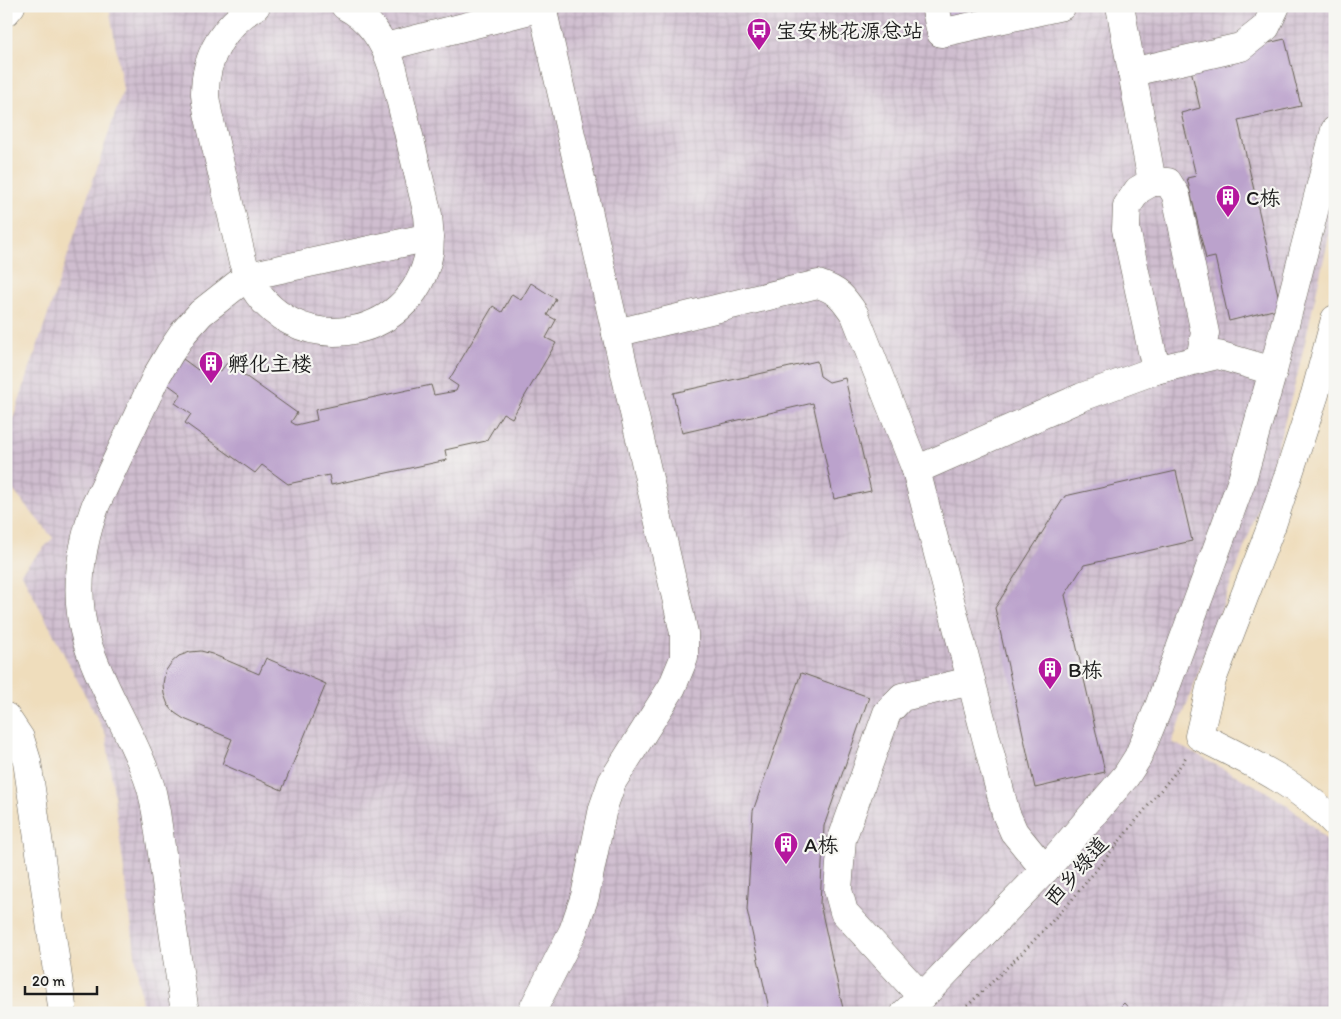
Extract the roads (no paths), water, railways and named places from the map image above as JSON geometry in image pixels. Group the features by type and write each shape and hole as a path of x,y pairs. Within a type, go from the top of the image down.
{"street":[{"path":"6,12 11,6"},
{"path":"256,6 231,25 220,40 211,57 206,75 205,94 208,113 242,259 248,276 258,293 270,307 302,327 338,333 357,330 374,324 391,315 405,302 416,287 424,270 429,252 430,237 428,215 396,78 387,51 378,35 366,21 345,6"},
{"path":"935,6 940,33 1062,6"},
{"path":"1120,6 1152,182"},
{"path":"1132,72 1242,48 1266,27 1276,6"},
{"path":"385,47 544,7 684,633 684,658 672,687 612,782 603,808 585,896 573,931 531,1013"},
{"path":"971,681 902,697 887,713 842,839 838,890 844,912 913,1005 1045,870 1126,776 1138,757 1163,697 1242,480 1273,371 1335,130"},
{"path":"1156,370 1126,228 1127,206 1138,190 1152,182 1168,182 1176,196 1205,333 1200,359"},
{"path":"185,1013 151,787 87,641 80,602 80,571 88,526 96,504 157,375 184,332 201,313 248,276 430,237"},
{"path":"616,333 818,284 831,288 843,298 855,315 916,470 1006,814 1014,832 1045,870"},
{"path":"1335,320 1315,394 1272,525 1212,680 1199,736 1274,775 1298,791 1335,823"},
{"path":"916,470 1082,397 1156,370 1218,355 1273,371"},
{"path":"6,717 20,738 27,761 63,1013"}],"place":[{"name":"宝安桃花源总站","path":"759,51"},
{"name":"C栋","path":"1228,218"},
{"name":"孵化主楼","path":"211,384"},
{"name":"B栋","path":"1050,690"},
{"name":"A栋","path":"786,865"}]}
